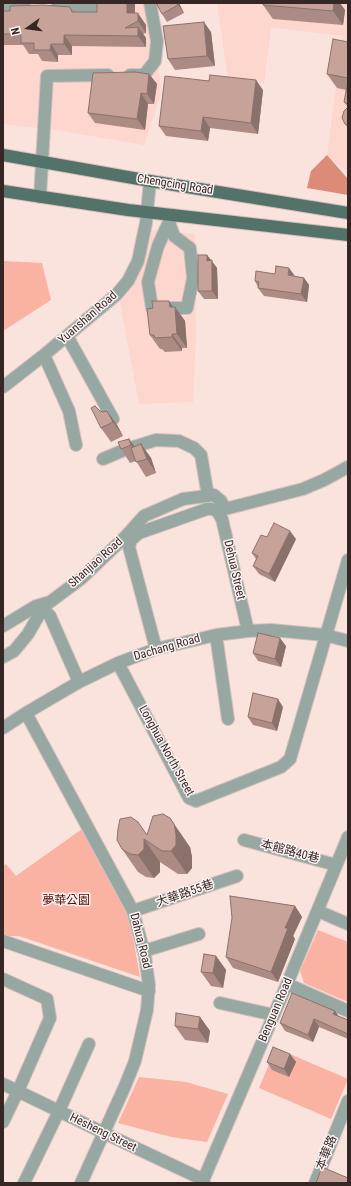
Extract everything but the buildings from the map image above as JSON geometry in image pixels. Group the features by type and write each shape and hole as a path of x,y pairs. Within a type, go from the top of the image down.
{"main road":[{"name":"Chengcing Road","path":"3,155 150,181 348,213"},
{"path":"3,192 147,212 171,218 348,235"}],"street":[{"path":"3,3 3,9 100,8 100,3"},
{"path":"40,197 47,76 144,75 155,61 157,41 150,3"},
{"name":"Yuanshan Road","path":"3,387 68,336 116,295 128,281 138,261 146,223 150,181"},
{"path":"171,218 174,236 190,248 194,278 187,308 152,308 148,282 158,246 171,218"},
{"path":"68,336 113,419"},
{"path":"44,355 69,411 76,445"},
{"path":"103,459 124,450 156,440 180,441 194,448 201,455 208,496 214,495 221,501 221,510"},
{"name":"Shanjiao Road","path":"126,536 139,533 207,509 221,510 303,489 348,467"},
{"name":"Shanjiao Road","path":"3,626 50,602 82,578 126,536 144,516 183,499 208,496"},
{"name":"Dehua Street","path":"221,510 248,630"},
{"path":"139,533 131,540 129,547 156,649"},
{"name":"Longhua North Street","path":"118,663 189,798 196,801 281,767 290,758 348,560"},
{"path":"3,656 14,651 28,634 40,607 50,616 80,682"},
{"name":"Dachang Road","path":"3,728 80,682 118,663 156,649 216,634 248,630 271,630 325,635 348,641"},
{"path":"216,634 228,719"},
{"name":"Dahua Road","path":"26,713 133,912 144,951 149,985 147,1010 135,1061 81,1183"},
{"name":"Benguan Road","path":"203,1181 274,1016 348,837"},
{"name":"本館路40巷","path":"244,840 336,865"},
{"name":"大華路55巷","path":"133,912 237,876"},
{"path":"318,911 348,924"},
{"path":"144,951 199,934"},
{"path":"3,941 149,991"},
{"path":"3,979 47,999 50,1018 3,1122"},
{"path":"287,984 348,1011"},
{"path":"220,1003 274,1016"},
{"path":"24,1183 59,1111 89,1044"},
{"name":"Hesheng Street","path":"3,1084 203,1181"},
{"name":"本華路","path":"314,1183 348,1101"}],"shaded area":[{"path":"3,3 154,3 163,60 157,62 162,91 144,145 57,130 3,124"},
{"path":"217,3 348,3 348,173 327,155 343,36 271,27 264,83 228,78"},
{"path":"327,155 348,179 348,195 307,188 311,171"},
{"path":"149,230 195,234 196,334 193,402 139,404 119,298"}],"green space":[{"path":"3,261 42,263 51,300 3,331"},
{"name":"夢華公園","path":"82,829 129,915 140,977 19,936 3,936 3,866 6,864 16,876"},
{"path":"318,930 348,942 348,1002 304,983 300,971"},
{"path":"276,1048 348,1079 331,1119 259,1088"},
{"path":"139,1077 186,1082 228,1094 207,1142 171,1137 118,1123"}]}
